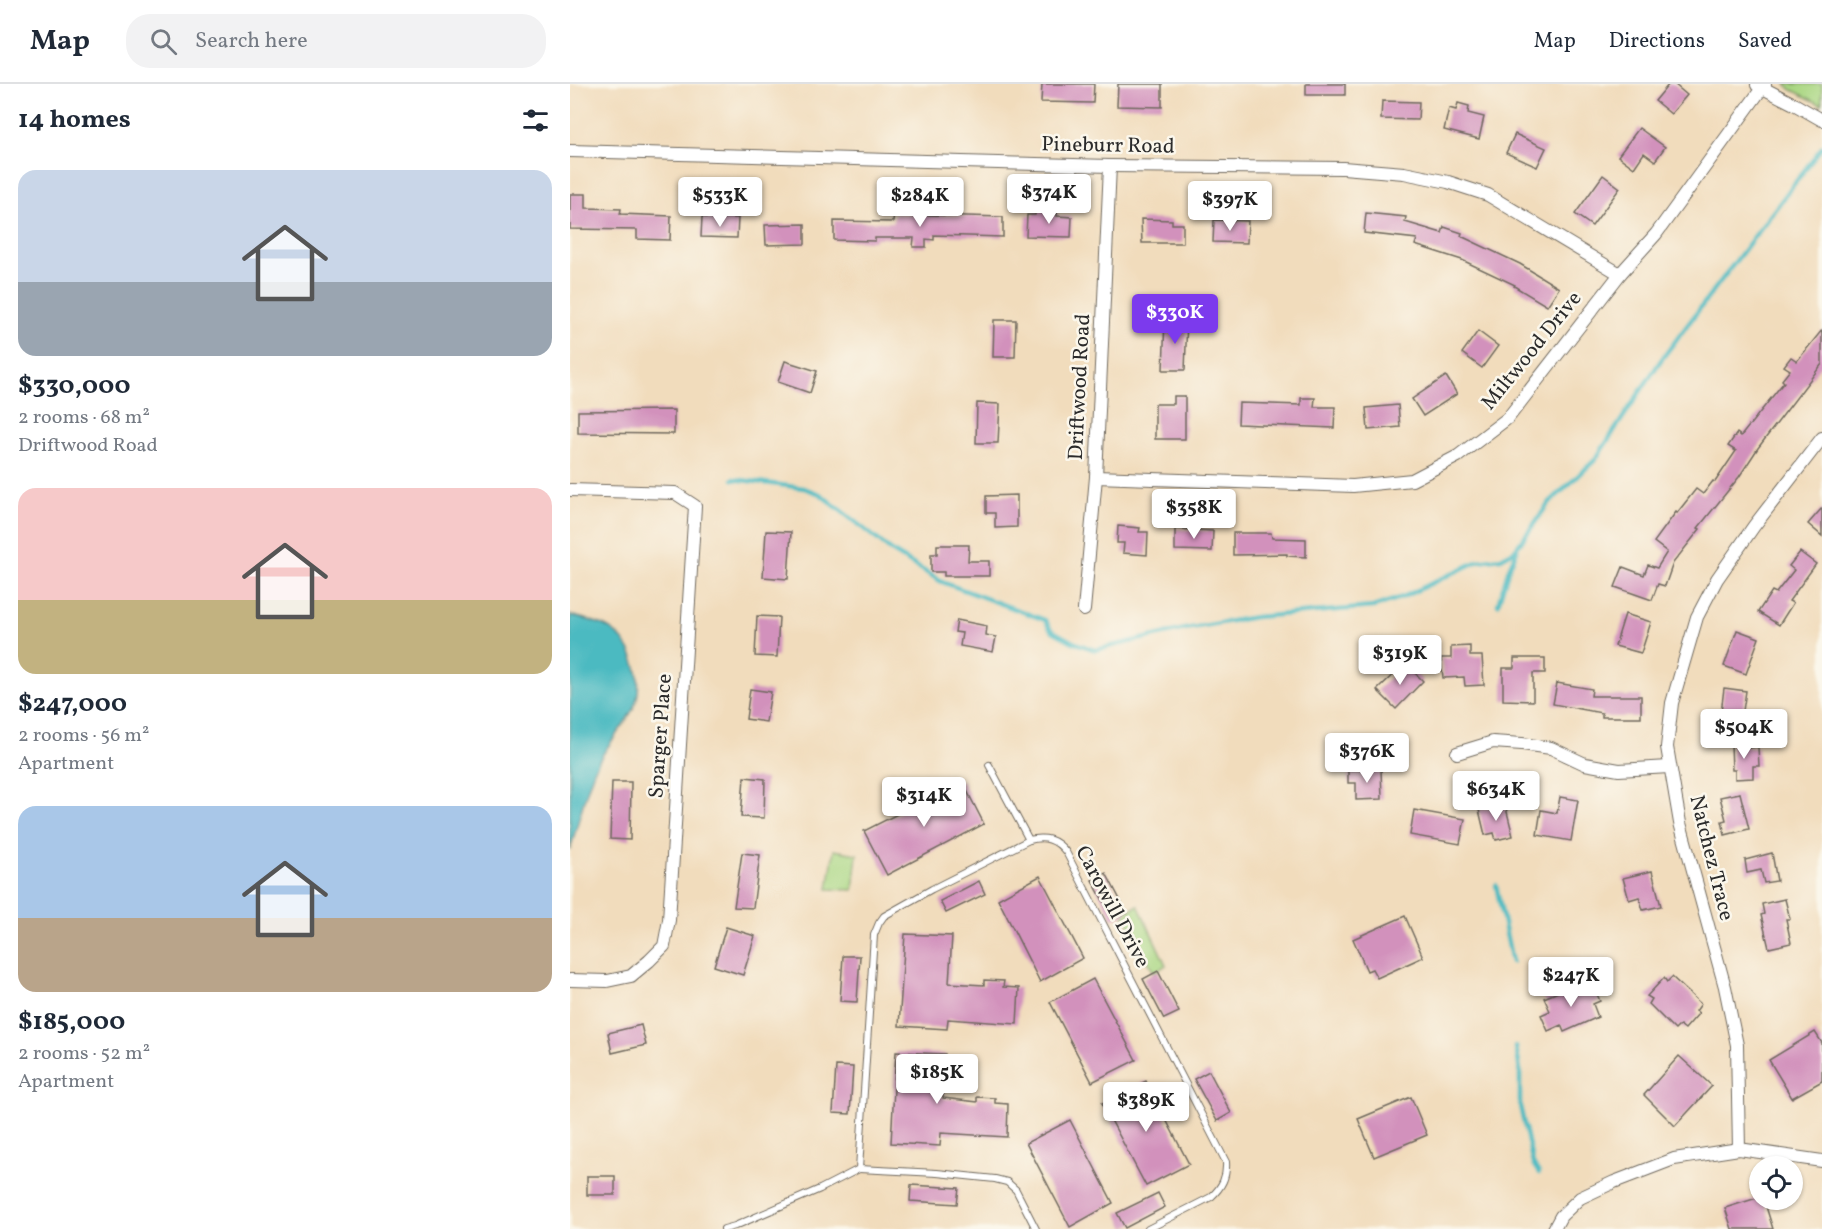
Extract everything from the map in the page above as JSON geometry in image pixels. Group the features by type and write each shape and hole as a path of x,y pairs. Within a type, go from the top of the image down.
{"street":[{"path":"1760,85 1822,120"},
{"name":"Miltwood Drive","path":"1096,477 1353,486 1412,480 1458,456 1508,418 1620,274 1656,234 1760,85"},
{"name":"Pineburr Road","path":"570,151 1110,166 1343,168 1404,173 1448,182 1488,195 1620,274"},
{"name":"Driftwood Road","path":"1084,610 1096,477 1110,166"},
{"name":"Natchez Trace","path":"1739,1149 1737,1045 1725,987 1680,823 1669,767 1667,747 1672,703 1697,617 1723,570 1822,438"},
{"name":"Sparger Place","path":"570,490 675,493 695,506 669,920 664,946 630,976 608,981 570,980"},
{"path":"1457,753 1492,742 1551,748 1585,764 1619,770 1669,767"},
{"path":"1554,1229 1561,1216 1580,1198 1674,1158 1739,1149 1822,1161"}],"lane":[{"path":"859,1169 876,928 890,911 1029,840 989,765"},
{"name":"Carowill Drive","path":"1029,840 1046,838 1060,845 1066,852 1226,1162 1224,1181 1211,1197 1148,1229"},
{"path":"724,1229 820,1189 859,1169 937,1173 1006,1182 1016,1190 1036,1229"}],"green space":[{"path":"1786,84 1822,84 1822,105 1790,89"},
{"path":"834,850 857,854 853,890 828,889"},
{"path":"1138,905 1166,965 1154,973 1124,914"}],"water":[{"path":"570,615 592,621 615,632 630,651 638,675 638,687 633,709 594,771 570,850"}],"building":[{"path":"1042,84 1094,84 1093,103 1041,102"},
{"path":"1118,84 1162,84 1162,107 1117,106"},
{"path":"1306,84 1345,84 1345,95 1306,95"},
{"path":"1669,84 1674,84 1687,95 1671,114 1655,101"},
{"path":"1382,101 1419,102 1418,120 1381,119"},
{"path":"1458,103 1469,106 1468,113 1484,117 1479,139 1444,130 1449,108 1456,110"},
{"path":"1639,128 1665,147 1655,161 1644,153 1634,168 1618,156"},
{"path":"1515,134 1546,148 1537,167 1506,153"},
{"path":"1603,175 1620,188 1592,226 1575,214"},
{"path":"570,194 586,194 586,208 621,209 620,214 671,216 670,240 637,239 637,230 570,229"},
{"path":"1035,210 1057,211 1057,216 1072,217 1071,237 1026,236 1027,215 1035,215"},
{"path":"1366,213 1406,217 1405,222 1442,233 1444,227 1462,233 1461,236 1520,264 1559,288 1547,306 1515,285 1462,260 1415,245 1417,239 1364,233"},
{"path":"894,214 1003,217 1003,237 934,235 934,240 926,239 926,247 913,247 914,238 875,238 875,241 834,240 834,221 893,222"},
{"path":"702,217 738,218 737,238 701,237"},
{"path":"1141,219 1172,220 1172,224 1183,224 1183,243 1142,243"},
{"path":"1214,220 1248,221 1247,243 1213,242"},
{"path":"805,224 805,244 766,245 765,225"},
{"path":"1165,319 1187,320 1185,370 1163,370"},
{"path":"994,320 1016,320 1015,357 993,357"},
{"path":"1822,330 1822,364 1673,563 1665,586 1658,584 1652,600 1615,587 1623,567 1644,575 1648,565 1657,568 1667,552 1654,542 1696,489 1703,494 1713,481 1715,482 1736,451 1728,446 1737,433 1741,436 1784,382 1782,380 1790,370 1784,366 1791,357 1797,361"},
{"path":"1478,331 1498,346 1482,368 1462,353"},
{"path":"785,361 817,371 810,393 778,382"},
{"path":"1446,376 1457,394 1423,416 1412,399"},
{"path":"1174,396 1185,396 1185,439 1155,439 1155,404 1174,404"},
{"path":"1301,398 1315,398 1314,407 1335,407 1334,428 1238,424 1239,403 1301,405"},
{"path":"977,403 1000,404 998,443 976,443"},
{"path":"1398,405 1400,427 1368,430 1366,408"},
{"path":"674,410 674,434 578,433 578,411"},
{"path":"1017,495 1017,527 995,528 995,513 986,513 986,496"},
{"path":"1822,508 1822,536 1808,524"},
{"path":"1118,526 1140,528 1139,532 1148,532 1147,555 1123,553 1124,543 1117,543"},
{"path":"1175,529 1213,531 1212,551 1175,550"},
{"path":"766,531 791,532 788,579 763,577"},
{"path":"1233,533 1271,533 1272,538 1306,539 1306,557 1287,556 1287,554 1233,555"},
{"path":"937,545 969,545 968,561 989,561 989,576 944,576 944,572 931,572 931,554 937,554"},
{"path":"1800,552 1816,564 1789,601 1793,603 1779,625 1758,612 1772,591 1776,593 1794,570 1789,566"},
{"path":"1625,614 1651,622 1641,653 1615,646"},
{"path":"757,616 779,617 777,657 755,656"},
{"path":"957,620 987,626 986,635 996,637 993,652 960,646 962,633 955,632"},
{"path":"1737,630 1759,638 1746,674 1724,666"},
{"path":"1470,646 1470,656 1482,656 1484,685 1465,686 1464,677 1443,678 1441,658 1451,658 1451,647"},
{"path":"1514,658 1545,658 1545,673 1533,673 1533,701 1503,700 1503,668 1514,668"},
{"path":"1405,663 1423,681 1396,709 1377,690"},
{"path":"1557,683 1592,689 1591,696 1641,696 1641,717 1602,717 1602,713 1553,704"},
{"path":"1724,688 1746,691 1741,724 1722,721"},
{"path":"750,689 771,692 766,722 746,719"},
{"path":"1747,743 1747,748 1758,747 1759,766 1753,766 1753,778 1735,779 1735,770 1732,770 1731,744"},
{"path":"1381,769 1382,799 1356,800 1356,783 1348,783 1348,770"},
{"path":"744,777 765,779 764,818 741,817"},
{"path":"962,781 984,824 887,875 864,831"},
{"path":"612,782 631,782 630,840 610,839"},
{"path":"1740,793 1749,829 1725,835 1722,821 1726,820 1720,797"},
{"path":"1560,797 1578,800 1571,841 1537,835 1541,810 1557,813"},
{"path":"1505,804 1513,836 1496,840 1494,833 1485,835 1479,810"},
{"path":"1414,810 1465,819 1460,844 1410,835"},
{"path":"742,853 760,855 753,908 734,907"},
{"path":"1772,853 1777,881 1764,883 1761,870 1747,873 1745,860"},
{"path":"1652,871 1661,906 1643,910 1639,897 1629,900 1623,878"},
{"path":"1106,873 1127,913 1113,919 1092,880"},
{"path":"1040,876 1083,958 1040,982 998,899"},
{"path":"979,881 985,894 946,913 940,901"},
{"path":"1785,899 1790,919 1786,919 1791,943 1769,948 1761,915 1764,914 1762,904"},
{"path":"1405,916 1423,957 1377,978 1372,969 1367,971 1353,939"},
{"path":"726,927 755,936 743,975 714,966"},
{"path":"905,934 952,936 949,983 984,985 984,980 1004,981 1003,987 1019,988 1017,1024 948,1019 947,1029 899,1026"},
{"path":"843,956 860,956 857,1002 840,1001"},
{"path":"1158,971 1179,1012 1164,1019 1143,979"},
{"path":"1672,977 1701,1004 1696,1011 1699,1013 1685,1029 1680,1025 1675,1030 1649,1004 1652,999 1647,996 1664,978 1667,982"},
{"path":"1093,979 1136,1060 1092,1082 1050,1002"},
{"path":"1579,983 1582,990 1593,985 1600,1001 1593,1004 1598,1017 1564,1032 1561,1025 1548,1031 1541,1015 1550,1011 1544,998"},
{"path":"641,1025 646,1045 612,1053 608,1033"},
{"path":"1815,1032 1822,1043 1822,1081 1792,1098 1769,1060"},
{"path":"896,1052 945,1054 943,1098 977,1102 977,1097 995,1098 995,1103 1008,1104 1007,1137 941,1133 940,1146 891,1143"},
{"path":"1679,1056 1712,1086 1675,1126 1644,1095"},
{"path":"836,1066 853,1067 850,1114 833,1113"},
{"path":"1209,1071 1231,1113 1217,1121 1194,1079"},
{"path":"1146,1081 1189,1164 1146,1186 1102,1103"},
{"path":"1411,1097 1427,1135 1374,1157 1358,1119"},
{"path":"1070,1120 1113,1203 1070,1227 1026,1143"},
{"path":"587,1176 615,1176 615,1195 587,1195"},
{"path":"911,1185 959,1188 957,1204 910,1201"},
{"path":"1158,1193 1165,1207 1125,1228 1117,1213"},
{"path":"1749,1200 1749,1210 1767,1210 1773,1229 1732,1229 1725,1208"}],"waterway":[{"path":"1521,542 1549,503 1595,460 1661,360 1822,147"},
{"path":"733,479 804,488 820,494 893,552 942,582 1045,620 1051,630 1073,642 1095,650 1185,629 1255,617 1373,607 1403,597 1478,561 1501,558 1514,551 1521,542"},
{"path":"1498,604 1517,550"},
{"path":"1496,885 1512,962"},
{"path":"1516,1047 1520,1070 1520,1106 1533,1164 1539,1173"}]}
